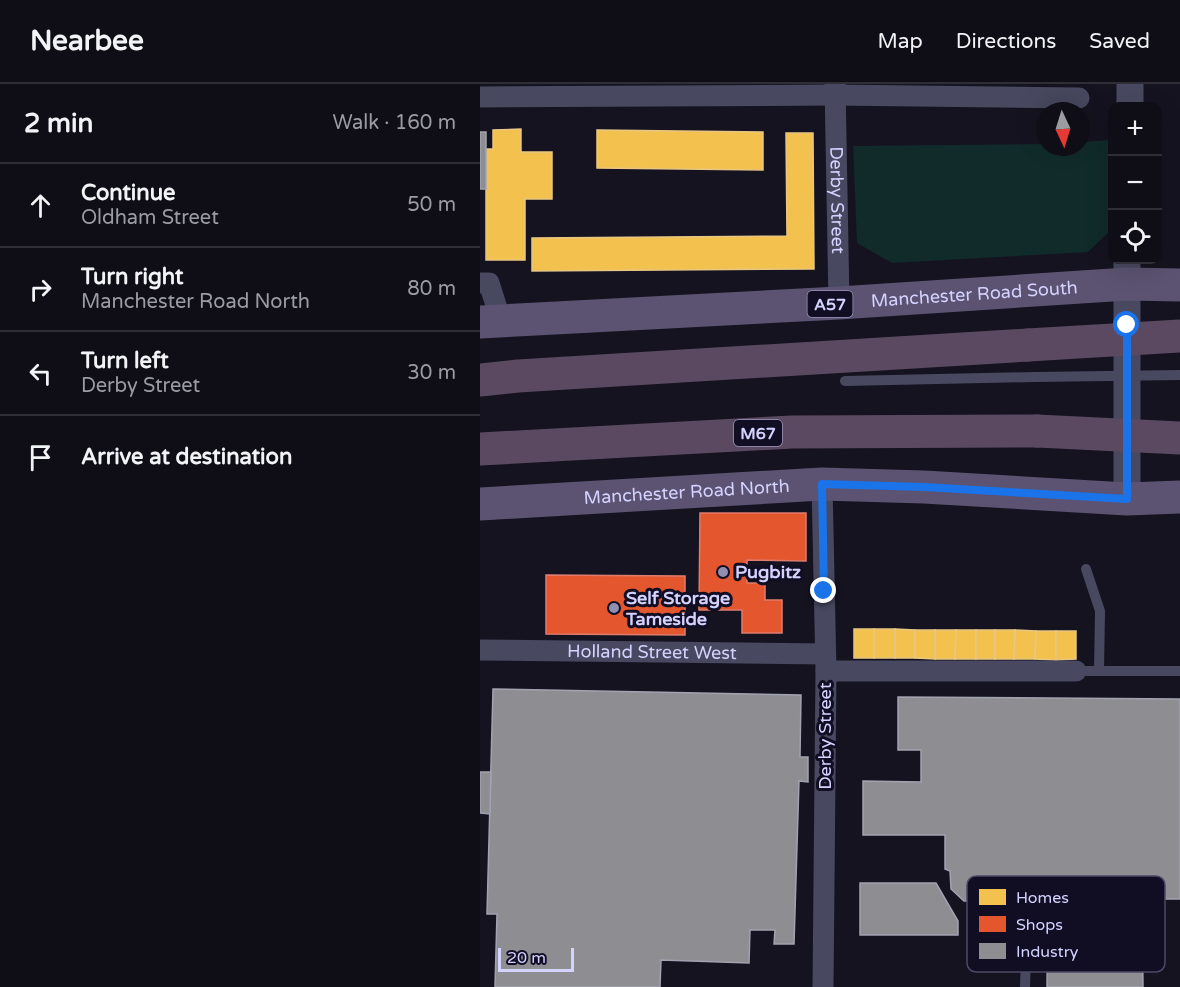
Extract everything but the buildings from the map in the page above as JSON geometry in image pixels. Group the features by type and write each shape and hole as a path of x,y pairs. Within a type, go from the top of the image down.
{"highway":[{"path":"480,380 1180,336"},
{"name":"M67","path":"480,449 792,432 1037,431 1180,438"}],"main road":[{"name":"Manchester Road South","path":"491,321 839,303 1127,272 1180,285"},
{"name":"Manchester Road North","path":"480,504 822,484 924,487 1127,499 1180,497"}],"street":[{"path":"1130,84 1130,102"},
{"path":"480,97 835,89 1079,98"},
{"name":"Derby Street","path":"835,89 839,303"},
{"path":"1127,272 1127,499"},
{"path":"480,283 489,283 491,321"},
{"name":"Derby Street","path":"822,484 825,663 823,987"},
{"name":"Holland Street West","path":"480,650 1076,671"}],"lane":[{"path":"844,381 1180,375"},
{"path":"1037,431 1180,426"},
{"path":"1086,569 1100,611 1099,671"},
{"path":"1076,671 1180,671"},
{"path":"1025,987 1026,972"}],"green space":[{"path":"1108,140 1108,233 1088,252 892,263 857,243 853,146 1036,144 1036,156 1090,156 1090,141"}],"place":[{"name":"Pugbitz","path":"723,572"},
{"name":"Self Storage Tameside","path":"614,608"}],"route":[{"path":"824,591 822,484 924,487 1127,499 1127,325"}]}
